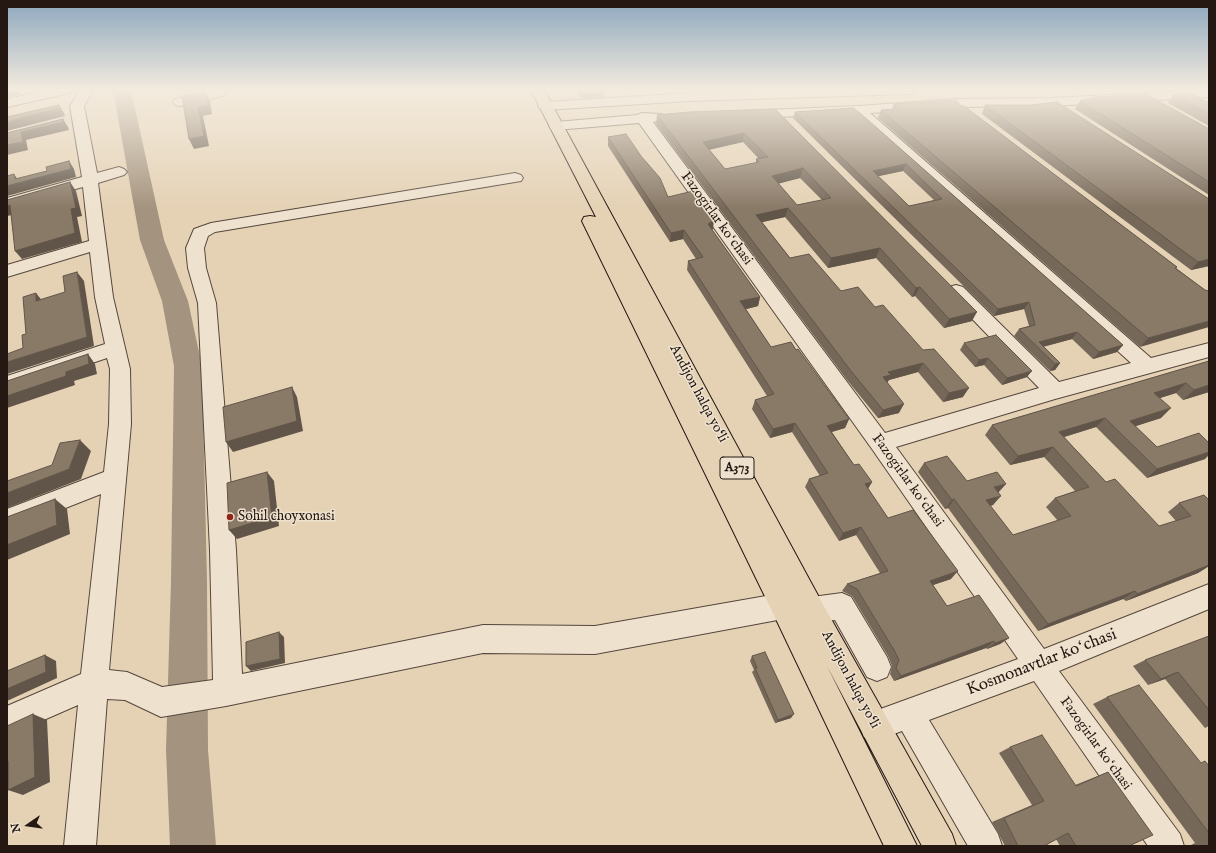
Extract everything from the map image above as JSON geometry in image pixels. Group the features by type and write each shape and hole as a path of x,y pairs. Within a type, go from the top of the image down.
{"highway":[{"name":"Andijon halqa yo‘li","path":"544,130 783,606 901,846"},
{"name":"Andijon halqa yo‘li","path":"558,130 812,610 940,846"}],"street":[{"path":"75,130 90,180 104,296 120,369 120,424 94,683 80,846"},
{"name":"Fazogirlar koʻchasi","path":"651,130 880,443 1168,846"},
{"path":"880,130 1148,366"},
{"path":"7,203 119,172"},
{"path":"227,692 223,550 207,303 197,268 195,248 200,233 211,228 515,178"},
{"path":"7,271 98,244"},
{"path":"944,280 1055,391"},
{"path":"7,384 116,348"},
{"path":"880,443 1055,391 1209,350"},
{"path":"7,520 115,478"},
{"name":"Kosmonavtlar koʻchasi","path":"875,726 1038,665 1209,596"},
{"path":"7,721 94,683 127,686 160,702 227,692 483,639 595,640 783,606"},
{"path":"812,610 842,606 877,667"},
{"path":"909,714 986,846"}],"building":[{"path":"20,130 30,130 21,132 23,142 7,145 7,133"},
{"path":"188,130 203,130 204,136 189,139"},
{"path":"668,130 796,130 977,312 949,319 920,287 916,288 880,248 831,258 788,208 756,215 790,258 809,254 841,291 858,287 875,307 883,305 923,350 934,349 969,388 949,393 923,363 888,372 891,375 883,377 904,404 883,410 851,371","holes":["744,133 768,157 756,159 759,162 725,169 703,142","803,168 831,198 797,205 772,176"]},
{"path":"813,130 879,130 1123,345 1099,352 1077,332 1039,342 1060,363 1055,364 1019,329 1035,325 1029,302 998,309","holes":["906,164 942,199 909,206 873,171"]},
{"path":"904,130 995,130 1177,267 1175,268 1205,290 1209,291 1209,321 1148,338"},
{"path":"1019,130 1101,130 1209,199 1209,259 1198,262"},
{"path":"1126,130 1209,130 1209,182"},
{"path":"626,134 641,156 660,178 668,197 693,191 714,220 708,224 760,297 740,301 771,347 791,342 796,350 798,349 849,419 827,426 854,465 859,464 872,482 865,484 888,518 913,510 958,571 930,581 947,606 979,595 1009,638 995,643 994,641 901,676 896,668 899,660 894,650 857,589 847,584 888,571 861,527 843,533 809,479 828,473 795,423 773,429 755,400 774,394 688,261 703,257 684,230 671,233 608,137"},
{"path":"69,161 71,169 7,186 7,176 14,174 15,179 47,171 46,167"},
{"path":"70,182 76,208 71,209 75,233 15,251 10,205 7,206 7,200"},
{"path":"77,272 87,337 7,362 7,354 23,348 22,335 26,334 23,297 36,293 36,301 65,292 63,276"},
{"path":"996,335 1032,371 1007,378 988,358 979,360 964,343"},
{"path":"88,354 89,364 66,372 66,376 7,396 7,381"},
{"path":"1209,361 1209,385 1194,390 1186,383 1154,393 1171,408 1130,421 1157,447 1199,433 1209,443 1209,452 1157,469 1105,418 1059,432 1106,482 1115,479 1159,526 1191,516 1179,503 1204,495 1209,500 1209,565 1137,594 1135,591 1048,624 954,499 952,500 924,463 947,456 967,481 997,472 1006,484 994,487 1001,496 986,500 1013,535 1071,516 1055,498 1089,487 1053,447 1018,456 992,425"},
{"path":"292,387 297,421 226,442 223,407"},
{"path":"80,440 69,469 7,493 7,481 52,465 60,443"},
{"path":"267,472 272,517 229,530 227,483"},
{"path":"55,499 57,525 7,545 7,517"},
{"path":"279,632 280,659 246,666 246,642"},
{"path":"1209,636 1209,710 1178,672 1161,679 1145,660"},
{"path":"765,652 794,714 778,720 755,668 757,668 752,656"},
{"path":"45,655 46,672 7,689 7,671"},
{"path":"1139,685 1201,763 1205,761 1209,766 1209,833 1107,697"},
{"path":"33,714 35,777 8,790 7,726"},
{"path":"1042,735 1076,786 1108,772 1153,835 1131,846 1076,846 1068,833 1044,846 1018,846 1004,818 1044,801 1010,747"}],"waterway":[{"path":"130,130 152,240 175,301 188,366 189,581 187,750 193,846"}],"place":[{"name":"Sohil choyxonasi","path":"230,517"}]}
